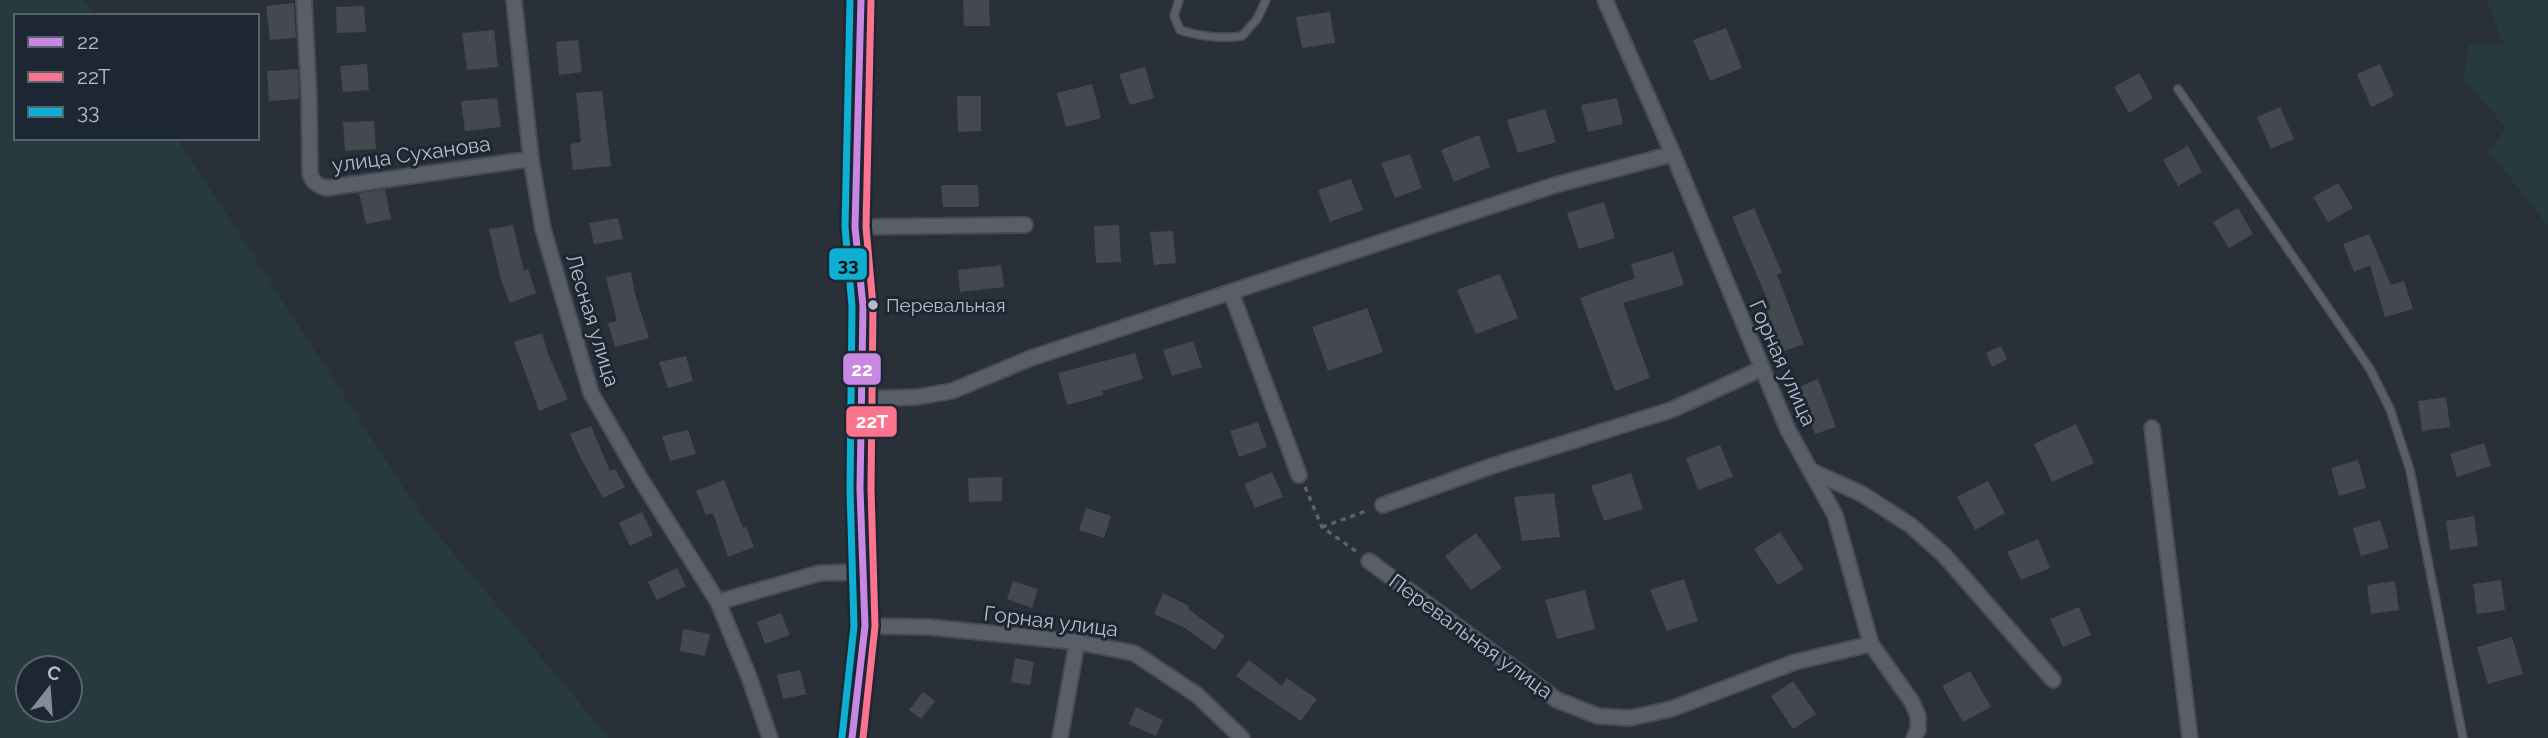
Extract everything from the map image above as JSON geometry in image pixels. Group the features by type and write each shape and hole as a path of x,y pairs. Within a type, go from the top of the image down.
{"highway":[{"path":"852,738 866,626 862,572 860,400 863,306 855,227 861,0"}],"street":[{"name":"улица Суханова","path":"304,0 310,173 317,185 326,188 531,159"},
{"name":"Лесная улица","path":"514,0 531,159 543,229 592,393 640,478 718,602 749,677 770,738"},
{"name":"Горная улица","path":"1605,0 1673,154 1788,430 1835,515 1871,644 1912,702 1917,716 1919,730 1914,738"},
{"path":"860,400 917,397 952,391 1031,359 1555,185 1673,154"},
{"path":"855,227 1026,225"},
{"path":"1231,292 1300,475"},
{"path":"1383,505 1492,466 1671,410 1761,369"},
{"path":"2152,428 2190,738"},
{"path":"1811,471 1862,494 1910,525 1944,555 2053,680"},
{"name":"Перевальная улица","path":"1369,561 1557,700 1598,716 1630,718 1671,709 1795,662 1871,644"},
{"path":"718,602 820,573 862,572"},
{"name":"Горная улица","path":"866,626 929,628 1077,642 1134,653 1198,695 1242,738"},
{"path":"1060,738 1077,642"}],"lane":[{"path":"1179,0 1174,16 1180,30 1224,38 1242,36 1257,19 1266,0"},
{"path":"2178,89 2370,369 2390,409 2410,470 2463,738"}],"path":[{"path":"1300,475 1322,527 1383,505"},
{"name":"Перевальная улица","path":"1322,527 1369,561"}],"green space":[{"path":"0,0 84,0 94,14 14,14 14,140 178,140 422,516 609,738 0,738"},
{"path":"2487,0 2548,0 2548,226 2489,151 2506,128 2464,79 2469,43 2503,44"}],"building":[{"path":"963,0 989,0 990,26 964,26"},
{"path":"294,3 296,38 270,40 266,6"},
{"path":"364,6 366,32 337,33 336,7"},
{"path":"1330,12 1335,43 1302,48 1296,17"},
{"path":"1726,28 1742,68 1710,81 1693,40"},
{"path":"494,30 498,67 467,70 462,33"},
{"path":"578,40 582,72 559,75 556,42"},
{"path":"367,64 369,90 343,92 340,66"},
{"path":"2380,64 2394,96 2371,107 2357,74"},
{"path":"1145,67 1154,98 1130,105 1119,74"},
{"path":"298,69 299,99 269,101 267,71"},
{"path":"2139,73 2153,98 2129,113 2114,87"},
{"path":"1092,84 1101,118 1066,127 1057,93"},
{"path":"602,91 611,166 573,170 570,144 581,142 576,93"},
{"path":"957,96 981,96 981,131 958,132"},
{"path":"497,98 501,127 465,131 461,101"},
{"path":"1617,98 1623,124 1588,132 1581,105"},
{"path":"2280,107 2294,139 2271,149 2257,117"},
{"path":"1545,109 1556,142 1518,153 1507,120"},
{"path":"374,121 376,149 345,151 343,122"},
{"path":"1479,135 1490,167 1454,182 1441,150"},
{"path":"2188,146 2202,172 2178,186 2163,160"},
{"path":"1410,154 1422,188 1395,198 1381,163"},
{"path":"1351,179 1363,210 1330,222 1318,190"},
{"path":"2338,183 2353,208 2328,222 2313,197"},
{"path":"941,185 978,185 979,207 943,207"},
{"path":"385,189 391,219 366,224 359,193"},
{"path":"1604,202 1615,238 1579,249 1567,213"},
{"path":"1754,208 1782,273 1777,275 1804,344 1782,352 1765,308 1770,306 1732,217"},
{"path":"2238,208 2253,234 2229,248 2213,222"},
{"path":"618,218 623,239 594,244 589,223"},
{"path":"513,225 524,271 528,269 536,293 510,303 501,280 489,229"},
{"path":"1119,225 1121,262 1096,263 1094,226"},
{"path":"1173,231 1176,263 1154,265 1150,232"},
{"path":"2369,234 2391,285 2404,281 2413,309 2385,317 2370,265 2354,272 2343,244"},
{"path":"1673,252 1684,285 1623,303 1650,378 1615,391 1580,298 1635,278 1631,264"},
{"path":"1001,265 1004,287 960,292 958,270"},
{"path":"631,272 649,338 615,347 608,323 617,321 606,277"},
{"path":"1500,274 1518,318 1476,334 1457,290"},
{"path":"1367,308 1383,352 1328,371 1312,327"},
{"path":"542,333 548,354 568,399 539,411 514,342"},
{"path":"1193,341 1202,367 1172,376 1163,350"},
{"path":"2001,346 2007,359 1992,367 1986,353"},
{"path":"1135,353 1143,379 1102,391 1103,395 1067,405 1058,373"},
{"path":"686,356 693,381 668,388 659,362"},
{"path":"1818,379 1836,427 1815,434 1796,388"},
{"path":"2446,397 2450,427 2422,431 2418,401"},
{"path":"1258,422 1267,447 1239,457 1230,431"},
{"path":"2076,424 2094,463 2052,482 2034,444"},
{"path":"591,426 610,471 615,469 625,487 603,498 570,434"},
{"path":"688,430 696,454 670,461 662,436"},
{"path":"2484,443 2491,466 2457,477 2450,454"},
{"path":"1720,445 1733,477 1698,490 1686,458"},
{"path":"2358,460 2366,488 2339,496 2331,468"},
{"path":"1272,472 1283,497 1255,508 1244,484"},
{"path":"1631,473 1643,509 1604,521 1591,486"},
{"path":"1002,477 1002,501 969,502 968,478"},
{"path":"724,480 743,528 746,526 754,547 728,557 713,513 706,515 696,491"},
{"path":"1988,481 2005,513 1975,530 1957,497"},
{"path":"1554,493 1560,537 1522,541 1514,497"},
{"path":"1086,508 1111,516 1104,538 1079,530"},
{"path":"642,512 653,535 630,546 619,523"},
{"path":"2474,516 2478,546 2450,550 2446,521"},
{"path":"2380,520 2389,548 2361,556 2353,528"},
{"path":"1780,532 1804,569 1778,585 1754,549"},
{"path":"1476,533 1502,568 1471,590 1445,556"},
{"path":"2038,539 2050,568 2021,580 2007,552"},
{"path":"677,568 686,586 657,600 648,582"},
{"path":"1684,579 1698,621 1667,631 1650,590"},
{"path":"2501,580 2505,610 2477,614 2473,584"},
{"path":"1013,581 1038,589 1032,608 1007,599"},
{"path":"2395,581 2399,610 2371,614 2367,585"},
{"path":"1585,590 1595,629 1557,639 1545,600"},
{"path":"1163,593 1189,606 1188,609 1225,636 1215,650 1185,628 1154,614"},
{"path":"2079,607 2091,635 2063,647 2050,619"},
{"path":"781,613 790,635 765,644 757,622"},
{"path":"683,629 710,634 705,656 680,651"},
{"path":"2512,637 2523,674 2488,684 2477,647"},
{"path":"1015,658 1034,662 1030,685 1011,682"},
{"path":"1249,660 1282,686 1287,678 1317,699 1301,721 1236,676"},
{"path":"800,670 806,694 783,699 777,675"},
{"path":"1970,671 1991,707 1963,722 1942,686"},
{"path":"1793,681 1816,714 1793,729 1771,696"},
{"path":"923,692 935,701 921,719 909,710"},
{"path":"1136,707 1163,720 1156,736 1129,724"}],"transit line":[{"name":"33","path":"842,737 854,626 850,489 852,306 845,227 850,0"},
{"name":"22","path":"852,738 865,626 860,489 863,306 855,227 861,0"},
{"name":"22Т","path":"863,738 875,626 871,489 873,306 866,227 871,0"}],"place":[{"name":"Перевальная","path":"873,305"}]}
